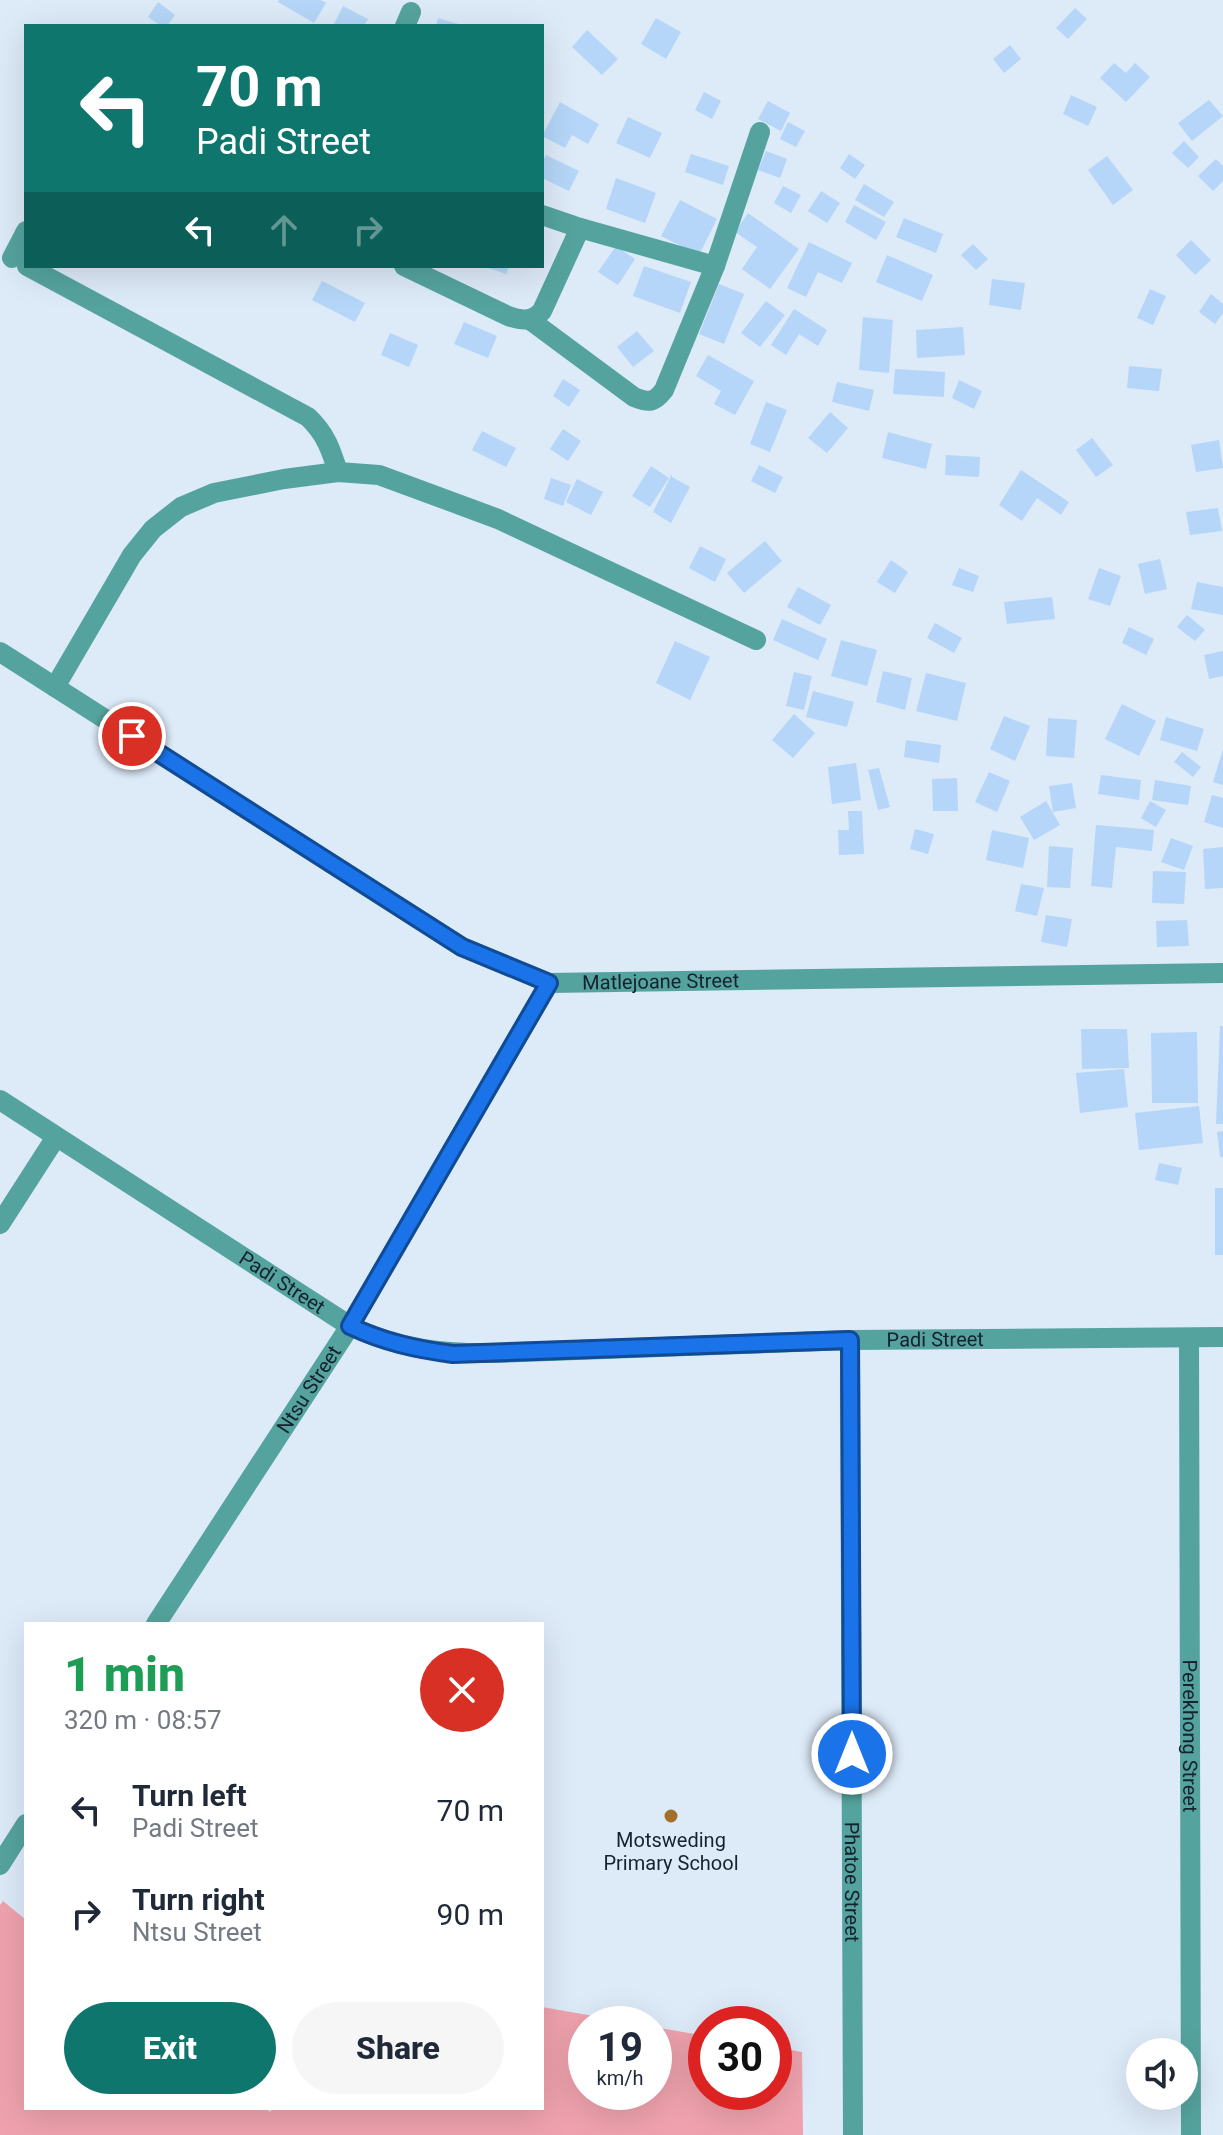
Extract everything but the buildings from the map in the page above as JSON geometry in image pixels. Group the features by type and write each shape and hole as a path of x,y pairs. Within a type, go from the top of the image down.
{"street":[{"path":"530,320 634,397 651,403 656,401 664,390 715,266 760,132"},
{"path":"544,216 715,266"},
{"path":"408,268 508,316 530,320 546,303 580,228"},
{"path":"16,260 24,237"},
{"path":"31,268 308,417 321,429 329,443 338,472"},
{"path":"55,687 132,555 153,529 181,507 214,493 338,472 379,475 498,519 756,640"},
{"name":"Matlejoane Street","path":"0,652 462,947 549,983 1223,973"},
{"name":"Ntsu Street","path":"157,1622 350,1326 549,983"},
{"name":"Padi Street","path":"0,1100 350,1326 381,1340 414,1349 453,1354 850,1340 1223,1337"},
{"path":"0,1224 56,1137"},
{"name":"Perekhong Street","path":"1189,1338 1191,2135"},
{"name":"Phatoe Street","path":"850,1340 853,2135"},
{"path":"0,1865 24,1827"}],"shaded area":[{"path":"3,1901 24,1918 24,2110 544,2110 544,2007 568,2012 568,2110 672,2110 672,2030 688,2033 688,2110 792,2110 792,2050 802,2052 803,2135 0,2135 0,1905"}],"place":[{"name":"Motsweding Primary School","path":"671,1816"}],"route":[{"path":"132,736 462,947 549,983 350,1326 381,1340 414,1349 453,1354 850,1340 852,1754"}]}
